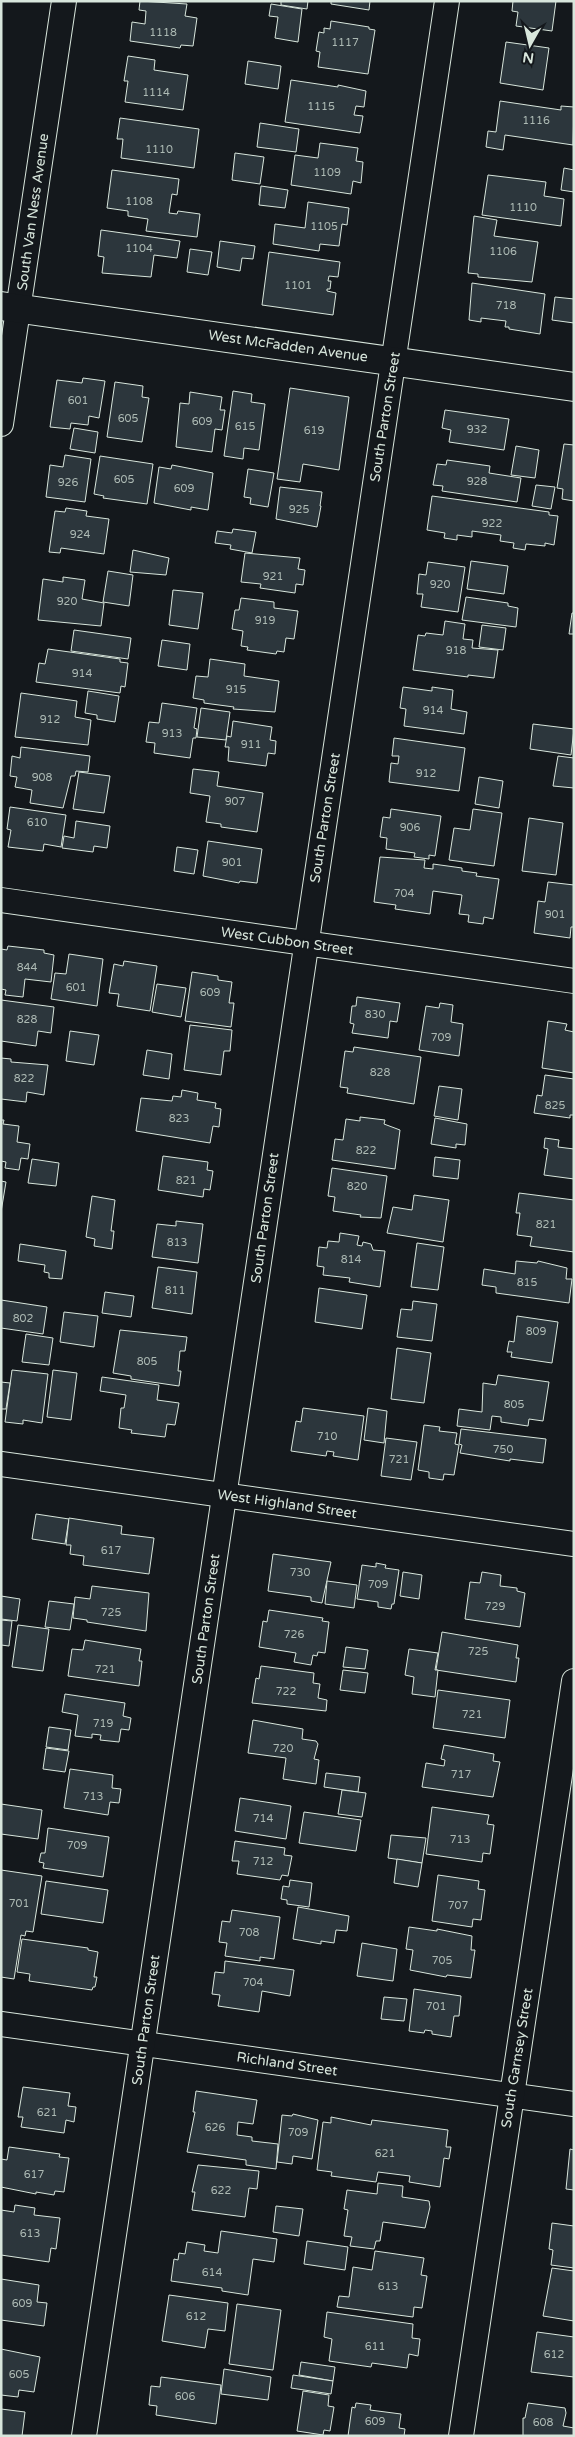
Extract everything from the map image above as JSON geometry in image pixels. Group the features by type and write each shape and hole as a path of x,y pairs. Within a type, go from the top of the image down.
{"street":[{"name":"South Van Ness Avenue","path":"1,424 10,307 64,1"},
{"name":"South Parton Street","path":"84,2436 447,1"},
{"name":"West McFadden Avenue","path":"10,307 574,387"},
{"name":"West Cubbon Street","path":"1,900 574,981"},
{"name":"West Highland Street","path":"1,1464 574,1544"},
{"name":"South Garnsey Street","path":"461,2436 574,1681"},
{"name":"Richland Street","path":"1,2024 574,2104"}],"building":[{"path":"140,1 187,4 185,16 197,18 193,46 181,45 180,48 130,41 132,22 145,24 146,11 139,10"},
{"path":"281,1 308,1 307,9 281,5"},
{"path":"331,1 370,1 369,10 331,4"},
{"path":"513,1 556,1 552,31 516,26 518,12 512,11"},
{"path":"271,4 302,9 298,42 275,38 278,17 269,16"},
{"path":"331,21 369,27 369,29 375,30 368,74 318,67 320,52 316,51 319,32 324,33 324,28 330,29"},
{"path":"506,42 549,48 543,90 500,83"},
{"path":"128,56 155,60 154,70 188,75 183,110 125,102 128,81 124,81"},
{"path":"248,61 281,66 278,89 245,84"},
{"path":"291,80 338,87 338,85 366,91 364,107 356,106 354,115 363,116 360,133 285,122"},
{"path":"500,101 561,110 561,106 574,107 573,145 505,135 503,150 486,147 488,131 496,132"},
{"path":"120,118 199,129 194,168 121,158 123,139 117,139"},
{"path":"260,123 299,129 296,152 257,147"},
{"path":"320,143 358,148 356,161 363,162 361,183 353,181 351,194 291,185 295,155 318,158"},
{"path":"235,153 264,157 260,184 232,180"},
{"path":"564,168 574,170 574,192 561,190"},
{"path":"112,170 179,179 177,195 172,194 169,213 177,214 178,211 200,214 197,237 146,231 148,219 128,216 128,211 107,208"},
{"path":"488,175 546,182 544,196 564,199 561,226 482,215"},
{"path":"261,186 288,190 285,208 259,205"},
{"path":"308,202 349,208 347,225 342,224 339,246 320,244 319,251 273,244 275,224 305,228"},
{"path":"474,216 497,220 494,236 538,242 532,282 478,277 478,274 468,273"},
{"path":"101,230 180,241 177,258 154,255 151,277 102,273 104,257 98,256"},
{"path":"220,241 255,246 253,259 242,258 240,271 217,267"},
{"path":"190,249 212,252 208,275 187,272"},
{"path":"269,252 340,262 338,277 329,276 328,281 331,281 330,289 327,289 327,291 336,293 333,315 262,305"},
{"path":"472,283 545,294 540,334 509,329 509,327 505,327 506,321 481,318 481,322 469,320"},
{"path":"555,297 574,299 574,323 552,320"},
{"path":"83,378 105,381 99,418 89,416 88,425 71,423 70,429 50,427 57,380 82,383"},
{"path":"115,382 143,386 142,397 149,398 142,442 107,437"},
{"path":"290,388 349,397 339,470 303,464 300,482 277,479"},
{"path":"233,391 252,394 251,402 265,404 259,450 244,448 243,459 224,456"},
{"path":"190,392 222,397 220,410 225,410 222,430 215,429 212,452 176,447 180,403 189,404"},
{"path":"445,410 509,419 504,450 449,442 451,430 442,428"},
{"path":"74,428 98,432 95,453 70,449"},
{"path":"564,444 574,445 574,501 562,499 563,489 557,488"},
{"path":"516,446 539,450 535,478 511,475"},
{"path":"65,455 91,459 85,502 46,497 50,465 63,467"},
{"path":"100,456 153,464 147,504 103,498 104,496 94,494"},
{"path":"447,460 490,466 489,473 521,478 517,502 442,491 443,486 433,485 437,464 446,465"},
{"path":"172,465 213,473 208,510 191,507 191,510 154,503 159,467 171,469"},
{"path":"248,469 274,473 268,507 250,504 251,498 244,497"},
{"path":"536,485 555,487 551,509 532,506"},
{"path":"280,487 322,492 317,527 276,519"},
{"path":"432,496 549,512 549,515 558,516 554,545 545,543 545,546 526,544 525,550 513,548 514,543 500,541 501,535 472,531 472,537 457,535 457,540 444,538 445,533 427,530"},
{"path":"66,508 87,511 86,516 109,519 104,554 61,548 60,553 49,552 55,511 65,512"},
{"path":"233,529 256,532 252,553 230,549 231,545 215,543 217,531 232,533"},
{"path":"133,550 169,558 166,575 130,572"},
{"path":"245,553 300,558 298,569 305,570 303,585 296,584 295,593 260,588 261,584 241,582"},
{"path":"471,561 508,566 504,594 467,589"},
{"path":"428,562 465,567 458,612 421,607 423,594 417,594 419,574 426,575"},
{"path":"108,571 133,575 129,606 103,602"},
{"path":"63,577 85,580 82,599 104,603 101,626 38,620 43,579 63,582"},
{"path":"173,590 203,593 198,629 169,625"},
{"path":"466,597 508,603 508,606 518,608 516,627 462,620"},
{"path":"241,598 274,602 274,608 298,611 294,639 286,638 284,652 277,651 276,654 247,650 248,647 241,646 243,631 232,629 235,610 239,610"},
{"path":"572,613 574,613 574,634 569,634"},
{"path":"445,621 465,624 463,639 473,640 472,648 498,650 494,678 468,675 468,677 413,670 418,635 425,636 426,633 443,635"},
{"path":"482,625 506,628 503,650 479,647"},
{"path":"74,630 131,638 128,659 71,651"},
{"path":"162,640 190,644 187,670 158,666"},
{"path":"48,649 120,659 120,662 128,663 125,687 121,686 120,693 36,682 39,663 45,664"},
{"path":"210,659 245,664 244,676 279,681 275,712 233,709 234,707 204,703 204,700 193,698 196,676 208,677"},
{"path":"403,687 432,691 432,687 453,690 451,709 467,712 464,734 404,726 406,709 400,708"},
{"path":"88,691 119,696 115,722 97,719 97,715 85,713"},
{"path":"21,693 77,701 75,717 91,720 88,745 15,737"},
{"path":"162,703 197,708 194,728 197,729 196,738 193,738 190,758 154,753 155,743 146,742 149,722 159,723"},
{"path":"201,708 230,712 226,740 197,737"},
{"path":"233,721 272,727 270,740 276,741 275,754 268,753 266,766 228,761 229,747 225,747 227,736 231,737"},
{"path":"533,724 574,729 571,755 530,749"},
{"path":"394,738 465,748 459,791 389,782 391,763 398,764 399,756 392,756"},
{"path":"21,747 90,756 88,772 76,771 75,776 71,776 63,808 30,803 32,790 15,787 17,777 10,776 12,756 20,758"},
{"path":"558,756 574,758 574,788 553,786"},
{"path":"193,769 219,772 217,786 263,793 257,832 221,827 221,824 206,822 210,796 190,793"},
{"path":"79,772 110,776 104,813 73,809"},
{"path":"479,777 503,781 499,808 475,804"},
{"path":"10,807 66,815 61,847 44,844 43,851 8,847 11,830 7,829"},
{"path":"391,809 441,816 435,856 429,855 429,859 414,857 415,853 386,849 387,838 380,837 383,817 390,818"},
{"path":"473,809 502,813 494,866 449,860 454,828 470,830"},
{"path":"529,818 563,823 556,875 522,871"},
{"path":"76,821 110,826 107,848 94,846 93,852 62,848 64,836 74,838"},
{"path":"208,841 262,849 257,883 240,881 239,883 203,876"},
{"path":"177,847 198,850 194,874 174,871"},
{"path":"380,857 425,860 424,868 433,869 433,864 462,868 462,871 477,873 476,876 499,879 493,919 484,917 483,924 468,922 469,915 459,914 462,895 433,891 430,914 395,909 396,905 374,902"},
{"path":"548,882 574,885 574,927 571,927 570,938 534,933 538,901 545,902"},
{"path":"8,946 44,950 44,953 54,955 51,982 25,979 23,997 5,995 6,990 1,989 1,949 7,950"},
{"path":"69,954 103,959 97,1006 51,999 55,973 66,974"},
{"path":"124,961 157,966 150,1011 117,1006 119,994 109,993 114,964 123,966"},
{"path":"192,972 218,976 218,980 232,982 229,1003 234,1003 231,1027 185,1021"},
{"path":"157,984 186,988 181,1017 152,1012"},
{"path":"357,997 400,1003 397,1022 390,1021 388,1038 352,1033 354,1024 350,1023 352,1006 356,1006"},
{"path":"1,1000 54,1007 51,1033 38,1031 36,1046 1,1041"},
{"path":"440,1003 453,1005 451,1022 463,1024 459,1056 419,1050 426,1006 439,1008"},
{"path":"548,1021 567,1024 565,1030 574,1032 574,1073 542,1068"},
{"path":"190,1025 232,1030 230,1051 224,1051 221,1075 184,1070"},
{"path":"70,1031 99,1035 94,1065 66,1061"},
{"path":"354,1047 421,1057 414,1104 347,1093 348,1088 340,1087 345,1051 353,1052"},
{"path":"147,1050 172,1054 169,1079 143,1075"},
{"path":"1,1058 11,1059 11,1062 48,1065 44,1095 27,1092 26,1102 1,1099"},
{"path":"545,1075 574,1079 574,1115 570,1115 570,1118 534,1113 537,1095 542,1096"},
{"path":"439,1086 462,1089 458,1120 434,1116"},
{"path":"182,1090 198,1093 197,1100 216,1103 215,1108 221,1109 219,1127 213,1126 210,1143 136,1131 141,1098 172,1101 173,1096 181,1097"},
{"path":"360,1117 385,1120 384,1124 400,1130 395,1169 332,1160 335,1139 343,1140 346,1119 360,1121"},
{"path":"435,1118 467,1124 465,1145 456,1144 456,1148 431,1144"},
{"path":"1,1120 4,1120 3,1124 19,1126 17,1142 30,1144 28,1159 21,1158 19,1170 5,1168 6,1162 1,1161"},
{"path":"545,1138 559,1140 558,1147 574,1149 574,1179 544,1175 548,1149 544,1148"},
{"path":"163,1156 208,1162 207,1170 213,1171 210,1190 204,1189 203,1197 158,1190"},
{"path":"435,1157 460,1160 458,1179 433,1176"},
{"path":"32,1159 59,1163 56,1186 28,1183"},
{"path":"332,1168 387,1176 381,1218 360,1217 361,1215 333,1211 335,1197 328,1196"},
{"path":"1,1181 6,1182 1,1212"},
{"path":"519,1193 574,1200 574,1252 530,1246 532,1237 517,1235 520,1213 516,1213"},
{"path":"414,1195 449,1200 443,1242 387,1233 393,1207 412,1210"},
{"path":"92,1196 115,1200 111,1231 114,1231 112,1249 94,1246 95,1239 86,1237"},
{"path":"176,1221 203,1224 198,1263 152,1257 157,1224 176,1226"},
{"path":"340,1233 359,1236 357,1245 362,1246 363,1242 371,1244 373,1250 385,1251 380,1287 349,1282 350,1278 323,1275 324,1267 317,1266 319,1247 327,1248 328,1241 339,1242"},
{"path":"417,1243 444,1247 438,1290 411,1287"},
{"path":"20,1244 66,1251 62,1279 49,1278 49,1273 44,1272 45,1265 18,1261"},
{"path":"516,1261 537,1263 538,1261 567,1268 566,1279 572,1279 569,1303 496,1293 496,1287 482,1285 484,1269 515,1274"},
{"path":"158,1267 197,1272 192,1314 152,1308"},
{"path":"319,1288 367,1295 362,1329 315,1322"},
{"path":"105,1292 134,1296 131,1317 102,1313"},
{"path":"1,1300 47,1307 43,1334 1,1328"},
{"path":"413,1301 437,1304 432,1341 397,1337 401,1309 412,1310"},
{"path":"64,1312 98,1316 94,1347 60,1342"},
{"path":"517,1316 558,1322 552,1363 511,1357 512,1352 507,1352 509,1341 514,1342"},
{"path":"120,1330 187,1337 185,1351 180,1351 178,1371 181,1371 179,1386 131,1379 131,1376 113,1373"},
{"path":"26,1334 53,1338 49,1365 22,1362"},
{"path":"397,1348 431,1353 424,1403 391,1399"},
{"path":"12,1370 48,1374 42,1423 23,1420 23,1424 5,1422"},
{"path":"53,1370 77,1373 71,1420 47,1417"},
{"path":"498,1375 549,1382 543,1421 529,1419 528,1426 501,1422 501,1417 492,1416 490,1430 457,1426 459,1409 482,1412 483,1383 496,1385"},
{"path":"102,1377 159,1385 157,1400 179,1403 175,1425 167,1424 165,1437 131,1433 132,1430 119,1428 121,1408 124,1408 126,1395 100,1391"},
{"path":"1,1382 10,1383 6,1409 1,1409"},
{"path":"303,1408 364,1416 358,1460 333,1456 334,1452 327,1451 326,1456 291,1451 296,1421 301,1422"},
{"path":"368,1408 387,1411 384,1443 364,1440"},
{"path":"424,1425 440,1427 439,1431 457,1433 455,1444 459,1445 454,1475 444,1474 443,1480 429,1478 429,1472 418,1470"},
{"path":"461,1429 546,1439 543,1463 510,1459 510,1461 460,1453 462,1445 459,1444"},
{"path":"386,1438 417,1442 411,1480 381,1476"},
{"path":"36,1514 69,1519 65,1544 32,1539"},
{"path":"69,1518 122,1526 121,1534 154,1538 149,1574 83,1565 84,1556 70,1554 71,1545 66,1545"},
{"path":"273,1554 331,1562 322,1603 311,1601 311,1597 268,1591"},
{"path":"376,1563 386,1565 385,1568 399,1570 394,1604 392,1604 391,1609 378,1607 378,1602 357,1599 362,1565 376,1567"},
{"path":"403,1572 422,1575 419,1599 400,1596"},
{"path":"482,1572 501,1575 500,1586 517,1588 517,1591 525,1593 520,1627 465,1619 470,1582 480,1583"},
{"path":"327,1581 357,1585 354,1608 325,1604"},
{"path":"92,1586 149,1593 146,1631 73,1618 75,1597 90,1599"},
{"path":"1,1596 20,1599 17,1621 1,1619"},
{"path":"49,1601 74,1604 70,1630 45,1627"},
{"path":"269,1610 323,1618 322,1621 329,1622 325,1653 318,1652 317,1656 313,1655 311,1665 294,1662 296,1653 259,1647 263,1621 267,1622"},
{"path":"1,1620 12,1621 9,1646 1,1645"},
{"path":"18,1625 49,1629 43,1671 12,1667"},
{"path":"442,1632 518,1645 516,1658 519,1658 516,1682 436,1670"},
{"path":"85,1640 141,1649 139,1661 142,1661 139,1686 68,1676 72,1649 83,1650"},
{"path":"346,1647 368,1650 365,1669 343,1667"},
{"path":"409,1649 438,1653 435,1670 438,1670 435,1697 412,1694 414,1677 405,1675"},
{"path":"261,1666 314,1673 313,1683 320,1684 318,1698 327,1700 326,1711 252,1703 256,1678 259,1679"},
{"path":"343,1670 368,1673 365,1693 340,1690"},
{"path":"438,1690 510,1700 505,1738 433,1728"},
{"path":"65,1694 125,1703 123,1716 131,1718 129,1730 121,1729 119,1742 100,1740 101,1735 92,1734 92,1738 75,1736 78,1715 62,1712"},
{"path":"253,1720 303,1729 302,1739 316,1741 318,1744 314,1759 319,1760 316,1784 283,1779 286,1758 248,1753"},
{"path":"49,1727 71,1730 68,1750 46,1747"},
{"path":"444,1745 494,1754 493,1761 500,1762 493,1797 422,1787 426,1763 444,1766 445,1760 441,1759"},
{"path":"46,1748 69,1751 65,1772 43,1769"},
{"path":"70,1769 113,1775 112,1788 121,1789 119,1803 110,1802 108,1815 64,1808"},
{"path":"326,1773 360,1777 358,1792 324,1787"},
{"path":"342,1790 366,1793 362,1817 338,1814"},
{"path":"240,1798 291,1806 286,1839 235,1831"},
{"path":"1,1804 42,1810 38,1839 1,1834"},
{"path":"432,1807 489,1815 487,1824 494,1825 490,1854 483,1853 482,1862 426,1854"},
{"path":"304,1812 361,1820 356,1851 299,1843"},
{"path":"48,1828 109,1837 103,1877 43,1868 44,1863 39,1862 41,1853 45,1853"},
{"path":"391,1835 426,1838 422,1863 388,1858"},
{"path":"235,1841 285,1848 284,1855 292,1856 288,1876 282,1875 280,1880 237,1874 239,1861 232,1861"},
{"path":"397,1859 422,1863 418,1887 394,1883"},
{"path":"1,1870 42,1876 33,1932 26,1931 25,1936 21,1935 14,1979 1,1977"},
{"path":"438,1875 479,1881 478,1889 485,1890 481,1920 473,1919 472,1927 432,1921"},
{"path":"290,1880 312,1883 309,1907 287,1904 287,1900 281,1899 283,1886 289,1887"},
{"path":"46,1881 108,1890 103,1923 41,1914"},
{"path":"298,1907 349,1916 347,1931 336,1930 334,1943 321,1941 321,1944 293,1939"},
{"path":"232,1910 280,1917 274,1959 260,1957 260,1961 225,1956 227,1943 219,1942 222,1921 230,1922"},
{"path":"409,1927 437,1931 437,1929 472,1936 471,1950 475,1950 471,1978 447,1975 446,1977 410,1970 413,1950 406,1949"},
{"path":"22,1939 88,1948 88,1950 98,1952 94,1977 97,1977 95,1987 92,1990 29,1981 30,1974 17,1972"},
{"path":"362,1943 397,1949 393,1981 357,1976"},
{"path":"225,1961 294,1970 290,1996 262,1991 259,2012 218,2006 220,1995 212,1994 215,1972 224,1973"},
{"path":"414,1989 461,1996 459,2016 454,2016 451,2037 432,2034 432,2031 425,2030 424,2033 409,2031"},
{"path":"384,1997 407,1999 404,2021 381,2019"},
{"path":"23,2087 70,2093 68,2106 76,2107 74,2122 66,2120 64,2133 21,2127 23,2117 18,2117"},
{"path":"196,2091 257,2100 253,2124 238,2122 237,2135 252,2137 252,2141 278,2144 276,2169 246,2165 246,2160 187,2152 195,2112 193,2112"},
{"path":"293,2114 318,2120 312,2159 293,2156 292,2164 277,2162 282,2115 292,2116"},
{"path":"331,2117 371,2125 372,2120 448,2130 446,2147 451,2147 449,2159 444,2158 440,2187 409,2182 410,2176 378,2172 376,2182 331,2176 332,2172 317,2170 323,2122 331,2123"},
{"path":"9,2147 60,2154 59,2157 69,2158 64,2192 55,2191 54,2195 36,2192 36,2194 1,2187 1,2159 7,2160"},
{"path":"570,2149 574,2150 574,2190 566,2189"},
{"path":"198,2165 259,2171 257,2189 249,2188 245,2217 192,2210 195,2192 192,2192"},
{"path":"378,2183 403,2186 402,2197 429,2201 430,2207 425,2228 383,2222 380,2241 376,2241 374,2249 350,2246 352,2237 344,2236 348,2210 344,2209 347,2190 377,2194"},
{"path":"15,2205 35,2208 34,2215 60,2218 56,2249 51,2248 49,2262 1,2255 1,2210 14,2212"},
{"path":"276,2206 303,2209 299,2236 273,2232"},
{"path":"552,2223 574,2226 574,2268 551,2265 553,2250 549,2249"},
{"path":"221,2231 277,2239 274,2262 253,2259 248,2295 222,2291 222,2288 171,2281 174,2259 178,2260 179,2253 185,2254 187,2242 205,2245 204,2251 218,2253"},
{"path":"307,2241 348,2247 345,2270 304,2264"},
{"path":"375,2251 424,2258 421,2275 427,2276 422,2308 414,2307 413,2317 337,2307 339,2296 349,2297 353,2267 372,2270"},
{"path":"552,2268 574,2271 574,2321 543,2316"},
{"path":"1,2279 39,2285 37,2302 47,2303 44,2326 1,2320"},
{"path":"169,2295 228,2303 225,2331 208,2329 205,2348 162,2341"},
{"path":"237,2304 281,2310 273,2370 229,2364"},
{"path":"327,2312 413,2324 412,2338 420,2339 418,2356 409,2354 407,2368 372,2363 371,2367 329,2361 332,2339 324,2337"},
{"path":"537,2332 574,2337 574,2377 531,2372"},
{"path":"1,2349 40,2357 34,2392 19,2390 18,2397 1,2395"},
{"path":"301,2362 335,2367 333,2381 299,2375"},
{"path":"224,2369 271,2377 268,2400 221,2394"},
{"path":"293,2375 333,2381 331,2394 291,2388"},
{"path":"161,2377 221,2385 216,2424 156,2415 157,2406 149,2405 151,2386 160,2387"},
{"path":"303,2391 329,2395 328,2406 334,2407 330,2431 324,2430 323,2435 297,2431"},
{"path":"356,2403 371,2405 370,2410 401,2414 399,2428 405,2429 404,2436 348,2436 352,2407 355,2408"},
{"path":"528,2403 565,2408 566,2413 563,2426 574,2428 574,2436 523,2436 523,2418 525,2418"},
{"path":"1,2409 25,2412 22,2436 1,2436"}]}
